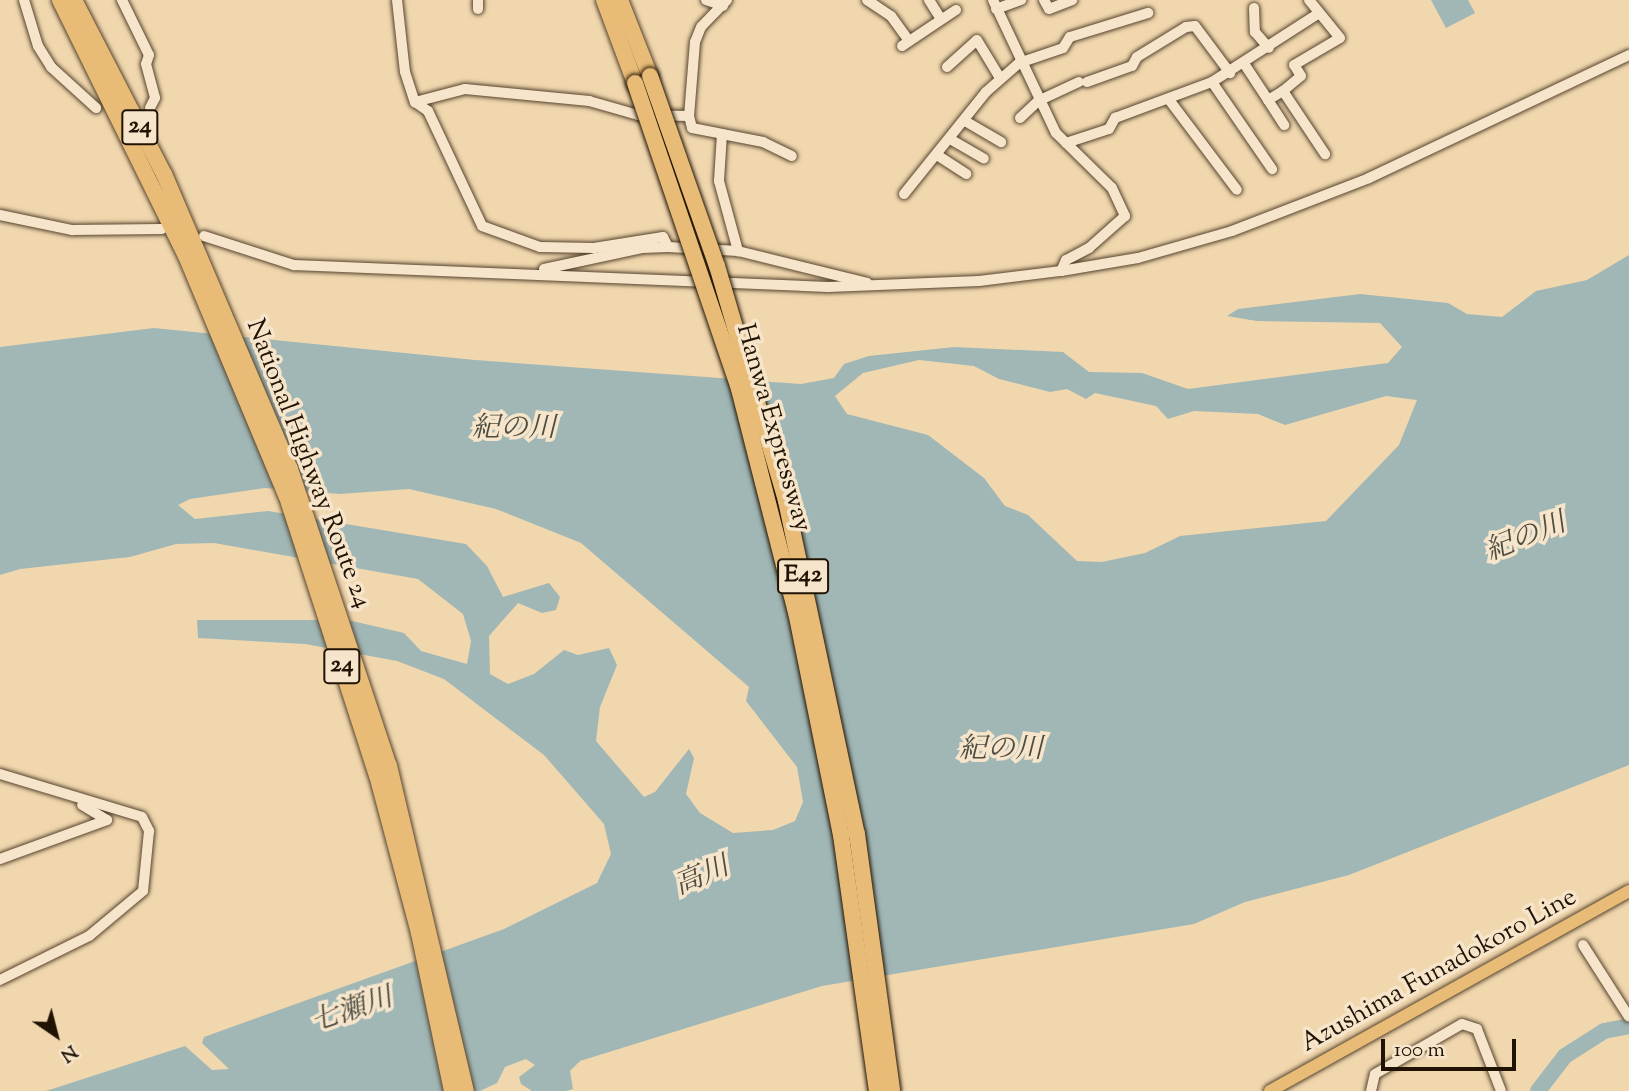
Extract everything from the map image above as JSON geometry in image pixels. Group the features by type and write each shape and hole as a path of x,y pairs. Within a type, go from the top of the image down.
{"highway":[{"path":"49,0 85,67 102,81"},
{"name":"National Highway Route 24","path":"60,0 193,257 290,469 347,635 408,838 466,1091"},
{"name":"National Highway Route 24","path":"74,0 127,100 193,257 287,498 369,750 419,933 452,1091"},
{"path":"85,0 120,67 127,100"},
{"name":"Hanwa Expressway","path":"604,0 642,80 717,266 798,555 857,834 892,1091"},
{"name":"Hanwa Expressway","path":"620,0 642,80 734,375 796,612 841,835 877,1091"}],"main road":[{"name":"Azushima Funadokoro Line","path":"1270,1091 1629,891"}],"street":[{"path":"24,0 38,46 51,67 96,108"},
{"path":"122,0 149,55 146,64 155,98 150,107"},
{"path":"397,0 405,72 415,102 428,111 482,226 540,247 594,248 663,237 668,247"},
{"path":"706,0 725,3"},
{"path":"867,0 891,16 905,44 956,10"},
{"path":"929,0 941,19"},
{"path":"1020,0 994,5 1019,63 1038,102 1066,143 1112,188 1125,216 1089,248 1066,260 1060,271"},
{"path":"1044,0 1049,9 1072,0"},
{"path":"1268,100 1301,76 1294,65 1340,38 1309,0"},
{"path":"725,3 709,18 695,42 689,116 692,128 763,142 792,156"},
{"path":"1254,8 1255,32 1269,48"},
{"path":"904,194 1000,78 1019,63 1063,48 1070,37 1148,13"},
{"path":"1066,143 1109,129 1115,118 1170,101 1230,73 1319,13"},
{"path":"1020,118 1038,102 1083,82 1132,66 1137,57 1186,27 1195,26 1230,73"},
{"path":"947,67 977,40 1000,78"},
{"path":"204,236 233,242 294,265 525,272 828,288 979,281 1060,271 1138,258 1232,231 1369,178 1629,55"},
{"path":"1245,65 1284,125"},
{"path":"1212,82 1272,169"},
{"path":"415,102 465,89 590,101 638,115 689,116"},
{"path":"1283,91 1325,154"},
{"path":"1170,101 1237,190"},
{"path":"965,121 1002,142"},
{"path":"722,134 719,181 738,251"},
{"path":"950,139 984,159"},
{"path":"937,155 966,174"},
{"path":"0,215 72,230 162,229"},
{"path":"525,272 642,248 668,247 738,251 873,285"},
{"path":"0,774 142,817 149,831 142,891 89,936 0,980"},
{"path":"0,859 107,820 61,794"},
{"path":"1583,945 1629,1017"},
{"path":"1371,1091 1375,1074 1462,1024 1477,1029 1502,1091"}],"water":[{"path":"1431,0 1468,0 1475,13 1446,28"},
{"name":"紀の川","path":"1629,255 1629,765 1349,875 1245,902 1194,924 822,986 580,1061 570,1071 573,1089 566,1091 532,1091 521,1084 519,1077 535,1065 526,1059 505,1067 497,1083 480,1091 46,1091 185,1046 212,1070 229,1069 202,1043 204,1037 504,929 597,883 611,854 604,824 544,755 444,679 397,661 305,644 198,638 197,620 348,620 404,633 421,651 467,664 471,641 463,614 418,579 214,543 176,544 130,557 20,569 0,575 0,347 154,328 475,360 801,384 834,378 844,364 869,356 954,347 1063,352 1089,372 1142,373 1188,389 1388,363 1402,347 1380,323 1257,321 1227,316 1238,309 1360,294 1448,303 1467,314 1502,317 1536,291 1587,280","holes":["919,360 974,366 999,379 1050,392 1067,389 1086,399 1095,393 1156,406 1168,419 1194,411 1258,414 1285,425 1386,396 1417,400 1399,445 1326,521 1180,536 1145,553 1102,562 1077,561 1028,515 1005,506 984,478 928,435 847,414 835,396 863,373","265,488 340,494 409,489 496,509 581,543 749,687 746,701 797,767 803,802 795,821 773,830 733,833 700,813 686,794 694,758 689,749 655,792 644,797 596,741 600,707 617,665 609,648 578,655 564,650 534,674 508,684 490,674 489,636 518,603 542,613 556,610 560,597 549,583 503,597 487,566 466,544 268,511 195,519 178,505 190,499"]}],"waterway":[{"path":"1538,1091 1565,1056 1604,1031 1629,1026"}],"water label":[{"name":"高川","path":"702,877"},
{"name":"七瀬川","path":"352,1011"}]}
